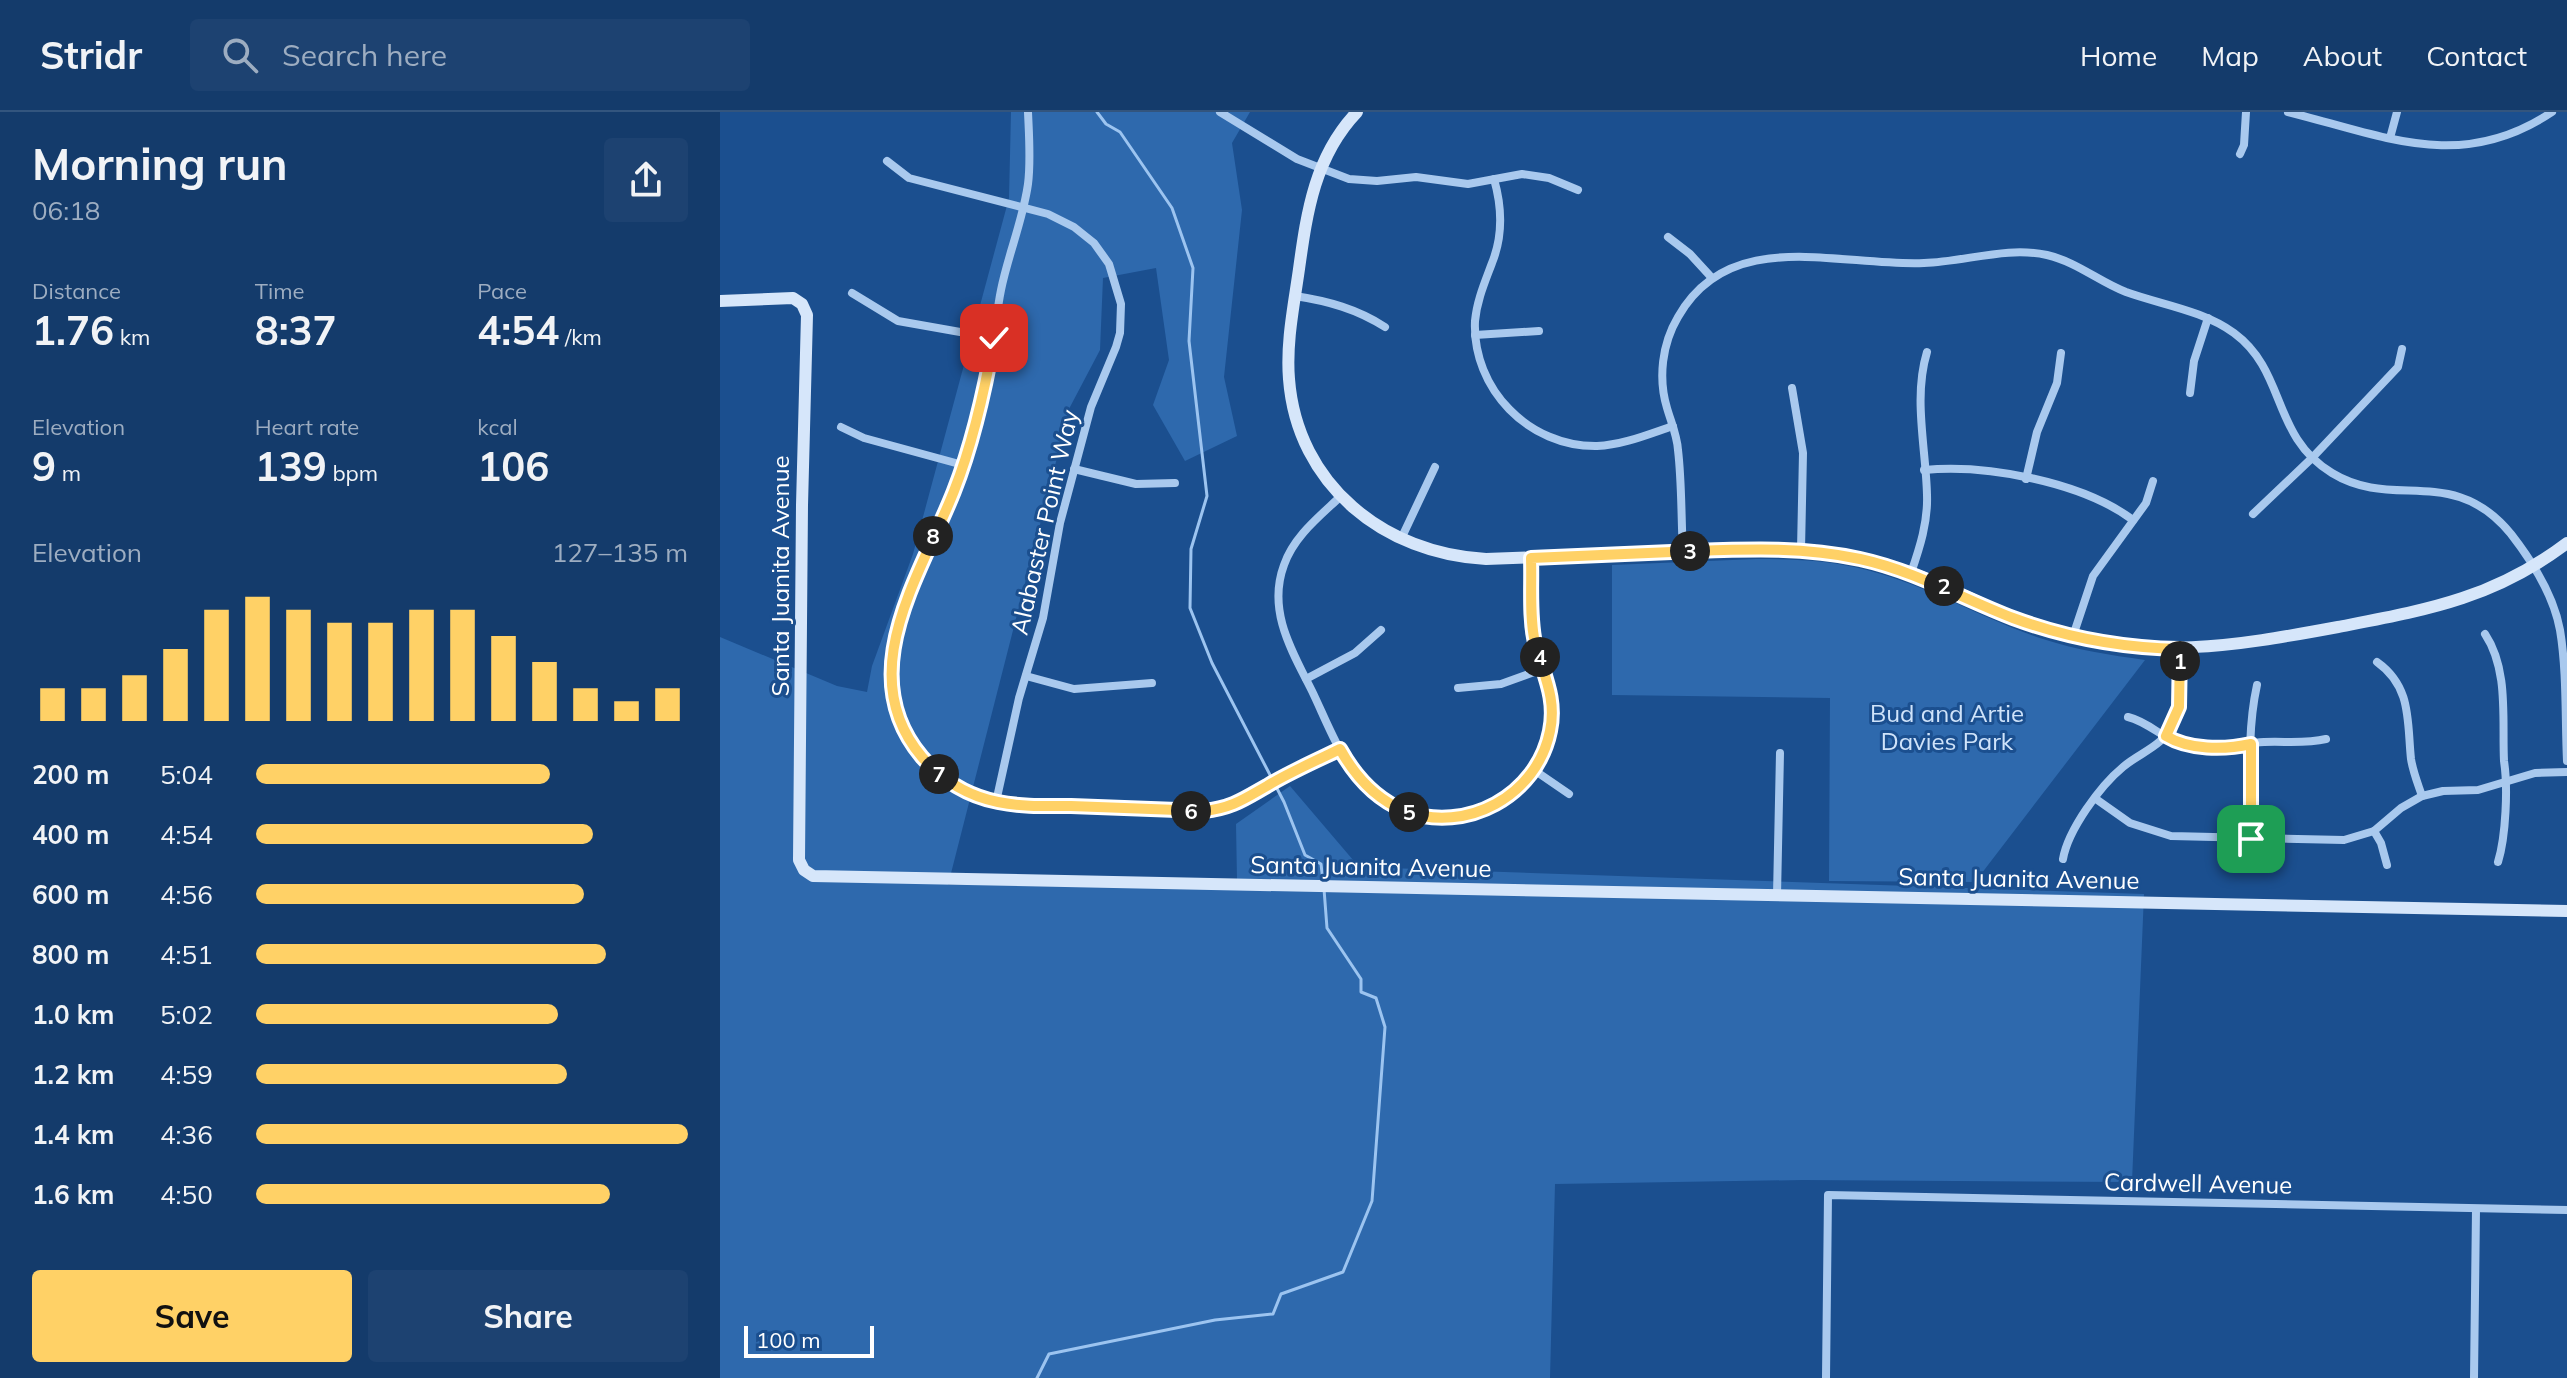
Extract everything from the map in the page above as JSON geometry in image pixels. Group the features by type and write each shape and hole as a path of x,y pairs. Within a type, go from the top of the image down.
{"street":[{"path":"1028,112 1029,168 1023,208 1002,287 994,338 963,465 903,610 895,643 891,677 897,711 917,750 929,765 954,785 996,802 1204,811 1232,806 1340,749"},
{"path":"1220,112 1283,151 1336,176 1363,181 1416,177 1468,184 1522,174 1562,182 1578,190"},
{"path":"1357,112 1339,133 1320,169 1308,209 1288,362 1293,403 1311,455 1341,496 1367,520 1400,540 1456,557 1531,558 1801,550 1859,559 1911,573 2012,617 2073,636 2137,647 2180,649 2250,643 2425,610 2473,596 2532,568 2567,543"},
{"path":"2240,154 2244,145 2246,112"},
{"path":"2288,112 2390,138 2436,146 2467,145 2512,134 2552,112"},
{"path":"2390,138 2397,112"},
{"name":"Alabaster Point Way","path":"887,161 909,178 1060,219 1086,236 1109,264 1118,288 1122,317 1120,333 1091,407 1074,469 1060,523 1043,618 1014,716 996,802"},
{"path":"1494,179 1500,209 1499,236 1479,298 1475,335 1483,369 1494,391 1510,411 1540,433 1575,444 1606,445 1673,426"},
{"path":"1668,237 1690,254 1712,278"},
{"path":"1683,552 1679,452 1663,387 1662,368 1668,338 1685,305 1712,278 1739,264 1769,257 1918,264 1998,254 2034,253 2062,259 2127,292 2208,318 2235,333 2253,350 2270,377 2286,423 2312,458 2335,475 2358,485 2389,490 2434,490 2464,498 2502,525 2552,603 2560,630 2567,761"},
{"path":"852,293 898,321 994,338"},
{"path":"1295,296 1338,304 1362,313 1385,327"},
{"name":"Santa Juanita Avenue","path":"720,301 793,298 802,304 807,315 799,860 804,870 813,876 2567,911"},
{"path":"2190,393 2194,361 2208,318"},
{"path":"1475,335 1539,331"},
{"path":"2253,514 2312,458 2398,367 2402,349"},
{"path":"1911,573 1925,527 1927,494 1921,382 1927,352"},
{"path":"2026,479 2037,432 2057,383 2061,353"},
{"path":"1792,388 1803,453 1801,550"},
{"path":"841,427 864,438 963,465"},
{"path":"1400,540 1435,467"},
{"path":"1074,469 1136,484 1175,483"},
{"path":"1924,470 1975,469 2026,479 2092,496 2133,520"},
{"path":"2073,636 2093,576 2151,493 2153,481"},
{"path":"1341,496 1296,541 1280,579 1280,620 1340,749 1363,782 1405,811 1435,817 1465,816 1487,809 1512,793 1534,770 1547,744 1551,730 1552,699 1533,630 1531,558"},
{"path":"1306,679 1355,653 1381,630"},
{"path":"2485,634 2500,671 2505,781 2503,840 2498,862"},
{"path":"2063,859 2073,830 2096,799 2124,766 2150,751 2166,736 2179,707 2180,649"},
{"path":"2377,662 2394,677 2405,697 2409,711 2411,761 2422,796"},
{"path":"1458,688 1501,684 1545,668"},
{"path":"1026,676 1074,689 1152,683"},
{"path":"2251,839 2250,719 2257,685"},
{"path":"2128,717 2181,744 2194,746 2326,739"},
{"path":"1777,895 1780,753"},
{"path":"1534,770 1569,794"},
{"path":"2096,799 2130,823 2159,834 2344,840 2374,831 2401,808 2422,796 2443,791 2478,790 2535,773 2567,772"},
{"path":"2374,831 2387,865"},
{"name":"Cardwell Avenue","path":"1826,1378 1828,1195 2567,1210"},
{"path":"2474,1378 2476,1209"}],"green space":[{"path":"1011,112 1250,112 1232,143 1242,210 1224,377 1237,436 1185,461 1153,405 1169,360 1156,268 1103,278 1100,350 1070,407 948,885 1237,880 1236,824 1290,786 1359,867 2144,894 2132,1182 1802,1180 1555,1184 1550,1378 720,1378 720,637 837,686 867,692 872,666 913,554 1009,198"},
{"name":"Bud and Artie Davies Park","path":"1756,559 1830,563 1879,573 2043,639 2145,660 1975,882 1829,881 1830,698 1612,695 1612,565"}],"waterway":[{"path":"1097,112 1106,124 1120,132 1172,208 1193,268 1189,341 1207,496 1191,549 1190,608 1212,663 1284,802 1305,855 1321,864 1323,881"},
{"path":"1037,1378 1049,1354 1215,1320 1273,1314 1281,1294 1343,1272 1372,1201 1385,1027 1376,998 1361,992 1361,979 1327,928 1324,889"}],"route":[{"path":"994,338 963,465 903,610 892,656 891,677 897,711 917,750 940,776 976,796 1011,804 1220,809 1246,800 1266,786 1340,749 1363,782 1405,811 1450,818 1472,814 1500,802 1524,783 1541,758 1551,730 1550,684 1533,630 1531,558 1778,549 1829,553 1889,566 1932,581 2012,617 2073,636 2137,647 2180,649 2179,707 2166,736 2181,744 2194,746 2235,747 2251,744 2251,839"}]}
